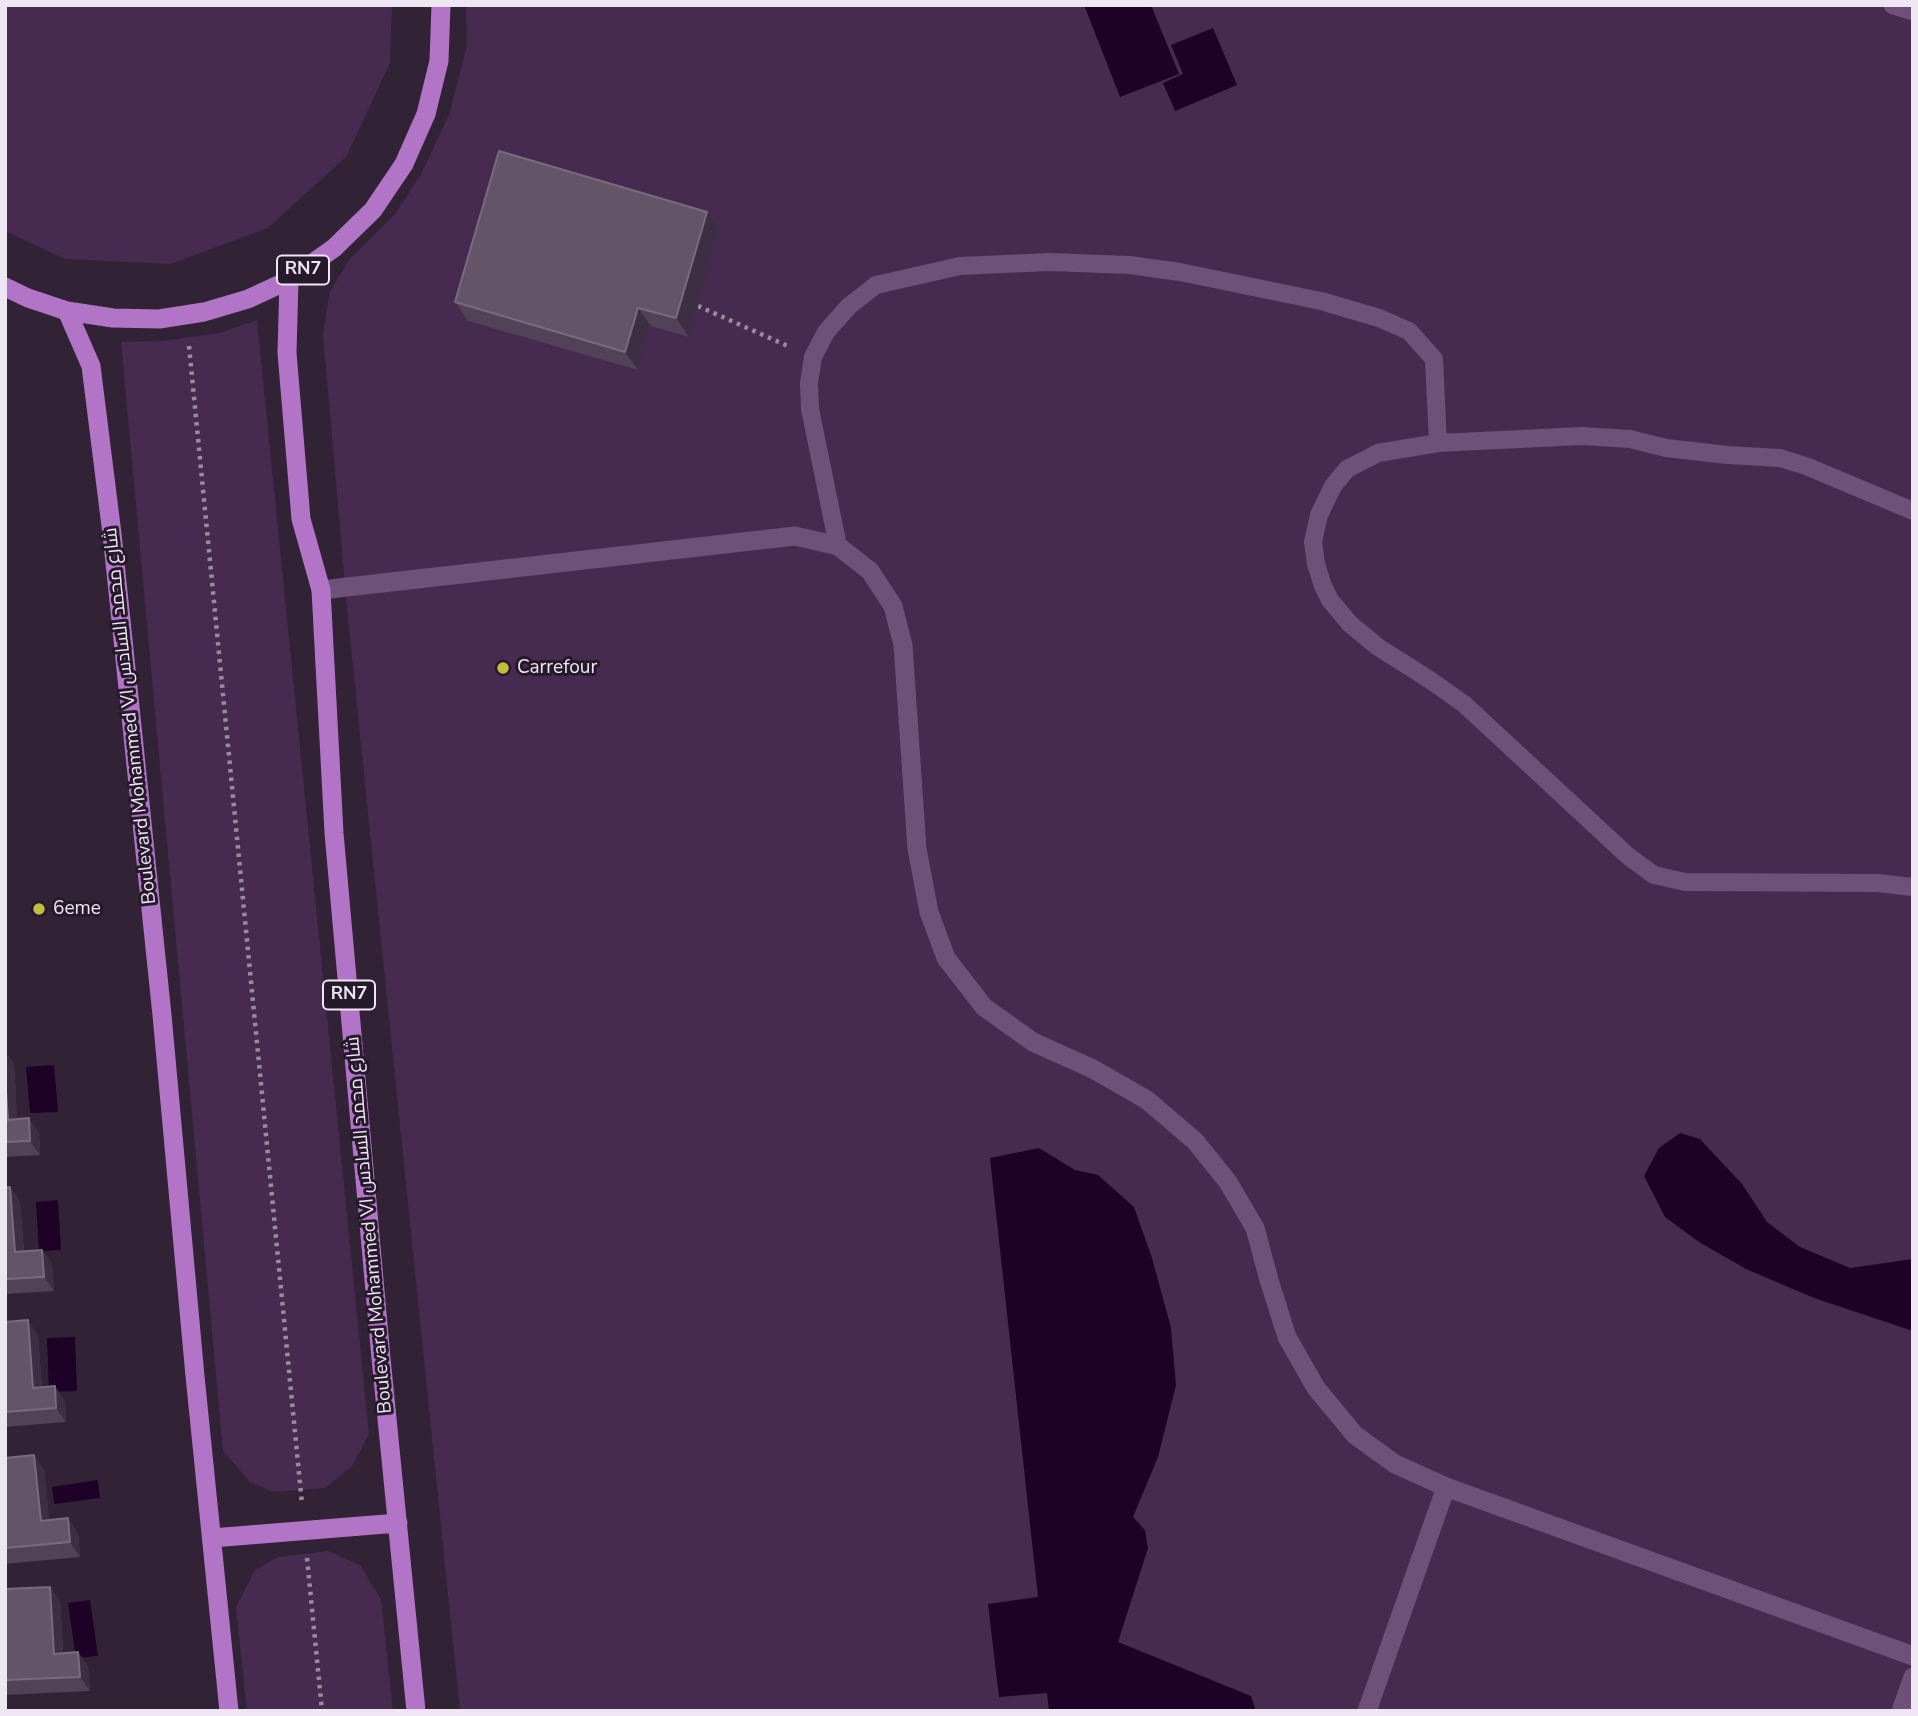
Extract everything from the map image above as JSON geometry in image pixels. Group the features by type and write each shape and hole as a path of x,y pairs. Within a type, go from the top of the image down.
{"main road":[{"name":"RN7","path":"5,287 28,298 68,310 113,318 159,319 204,312 248,299 289,280 334,248 373,210 404,164 426,114 439,61 441,5"},
{"name":"Boulevard Mohammed VI شارع محمد السادس","path":"289,280 287,353 301,519 321,590 334,833 416,1711"},
{"name":"Boulevard Mohammed VI شارع محمد السادس","path":"68,310 90,366 112,534 229,1711"},
{"path":"212,1538 398,1523"}],"street":[{"path":"1893,5 1913,11"},
{"path":"321,590 795,536 838,546 870,571 893,606 903,645 917,849 929,912 946,958 984,1007 1033,1042 1093,1069 1147,1100 1195,1141 1228,1182 1255,1228 1287,1337 1315,1388 1355,1435 1395,1464 1446,1487 1913,1656"},
{"path":"1367,1711 1446,1487"},
{"path":"1901,1711 1913,1678"}],"lane":[{"path":"838,546 810,409 809,383 813,358 826,332 849,306 876,285 960,266 1050,262 1129,265 1180,272 1321,301 1380,318 1409,331 1434,359 1438,443"},
{"path":"1913,511 1806,466 1780,458 1728,455 1666,448 1630,439 1583,436 1438,443 1378,453 1347,469 1333,486 1319,515 1313,542 1316,565 1323,586 1330,600 1350,624 1378,647 1464,704 1628,856 1654,875 1685,882 1877,883 1913,887"}],"path":[{"path":"698,306 813,358"},
{"path":"189,346 322,1711"}],"shaded area":[{"path":"5,5 392,5 390,63 346,157 268,228 170,264 65,259 5,231"},
{"path":"466,5 1913,5 1913,1711 460,1711 347,608 323,334 330,291 350,259 395,214 421,174 449,115 467,46"},
{"path":"1084,5 1151,5 1179,74 1120,97"},
{"path":"1213,28 1237,85 1175,111 1163,83 1183,74 1171,45"},
{"path":"257,320 369,1434 352,1466 325,1488 273,1492 250,1482 223,1451 121,342 162,341 219,333"},
{"path":"54,1065 58,1112 30,1113 26,1067"},
{"path":"1680,1133 1700,1139 1742,1184 1767,1222 1800,1247 1850,1268 1913,1259 1913,1331 1814,1298 1746,1269 1699,1242 1665,1217 1644,1176 1659,1148"},
{"path":"1039,1148 1075,1170 1098,1175 1134,1207 1152,1258 1171,1328 1176,1385 1158,1457 1133,1517 1145,1530 1148,1548 1118,1642 1251,1696 1256,1711 1049,1711 1047,1693 999,1697 988,1604 1038,1597 990,1158"},
{"path":"58,1200 61,1250 39,1251 36,1202"},
{"path":"75,1337 77,1391 49,1392 47,1338"},
{"path":"98,1480 100,1498 54,1504 52,1487"},
{"path":"328,1551 360,1565 381,1599 393,1711 247,1711 236,1607 255,1570 278,1557"},
{"path":"90,1600 98,1656 76,1658 68,1603"}],"building":[{"path":"499,151 707,212 676,318 638,308 625,352 455,302"},
{"path":"5,1077 8,1120 29,1118 30,1141 5,1142"},
{"path":"10,1187 15,1252 42,1250 44,1277 5,1279 5,1188"},
{"path":"28,1320 33,1388 55,1386 56,1408 5,1412 5,1322"},
{"path":"34,1455 41,1521 68,1518 70,1542 5,1548 5,1458"},
{"path":"50,1587 54,1654 78,1652 80,1677 5,1680 5,1589"}],"place":[{"name":"Carrefour","path":"503,668"},
{"name":"6eme","path":"39,909"}]}
